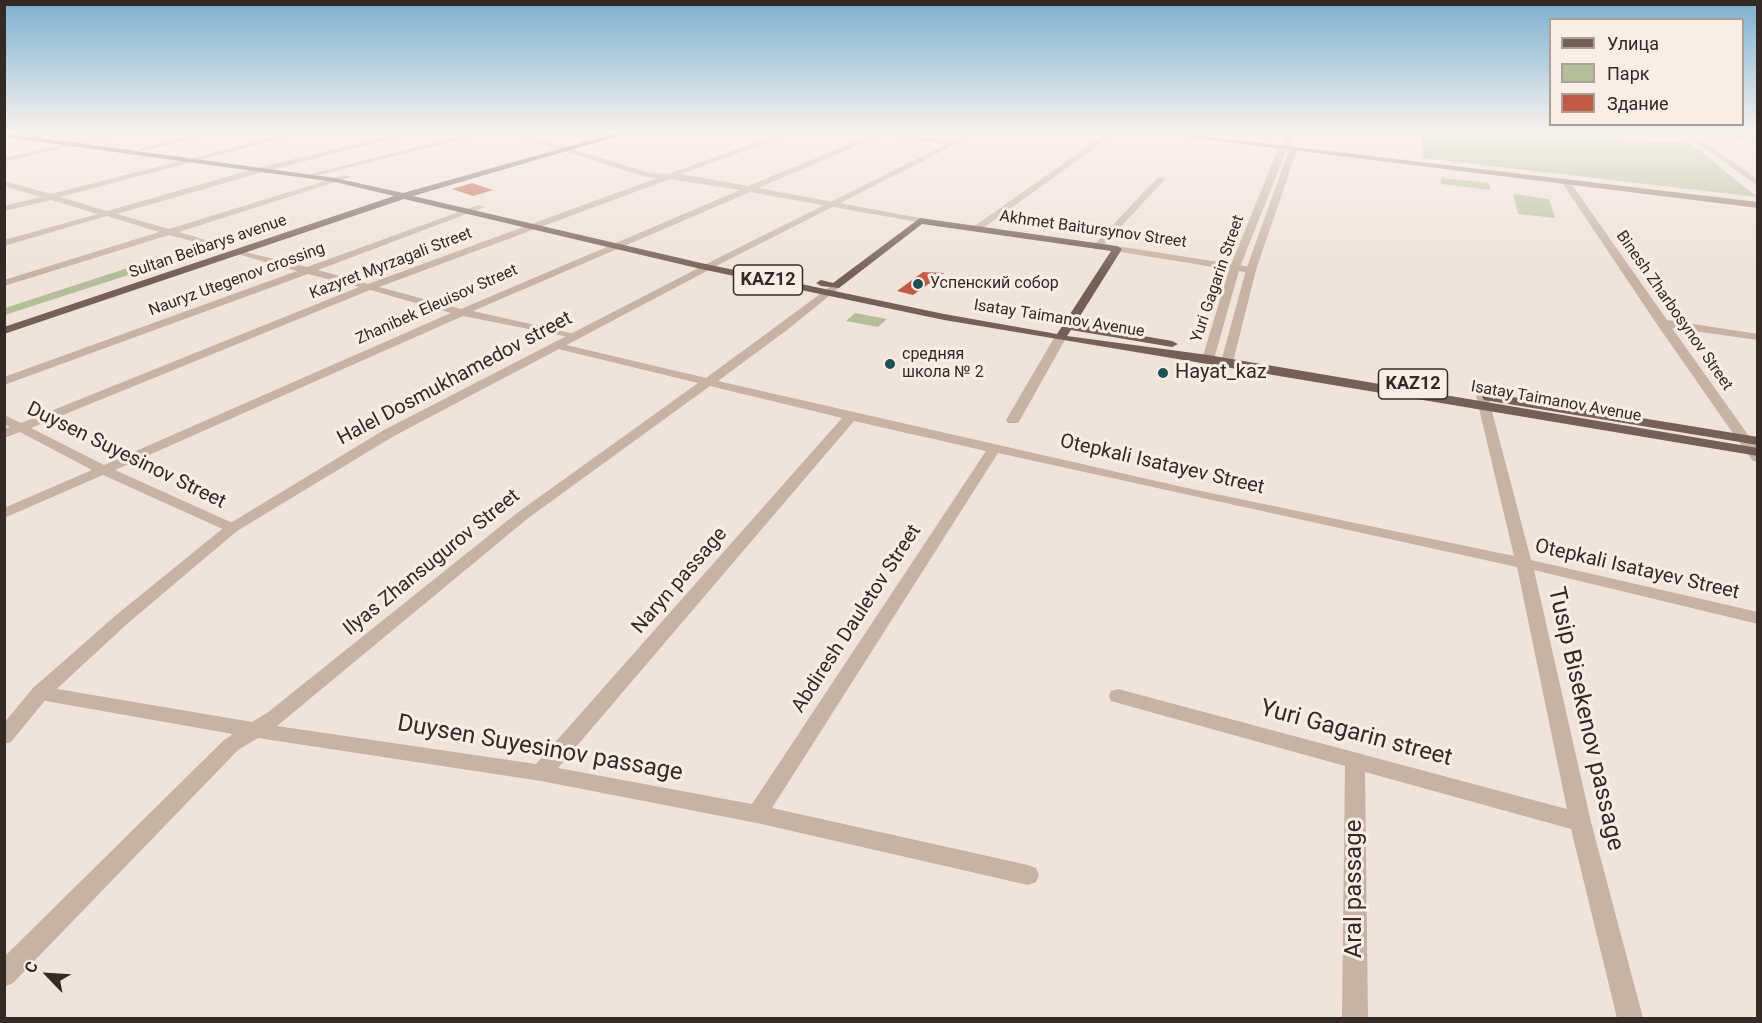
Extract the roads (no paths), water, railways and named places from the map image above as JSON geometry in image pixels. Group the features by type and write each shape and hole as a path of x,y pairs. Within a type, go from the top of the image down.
{"main road":[{"path":"335,180 390,193"},
{"name":"Isatay Taimanov Avenue","path":"357,180 467,212 529,227 612,246 713,264"},
{"name":"Sultan Beibarys avenue","path":"4,331 240,252 403,193 450,180"},
{"name":"Sultan Beibarys avenue","path":"4,321 390,193 416,192 456,180"},
{"path":"1554,180 1758,205"},
{"name":"Isatay Taimanov Avenue","path":"416,192 713,264 1060,338 1209,354"},
{"name":"Akhmet Baitursynov Street","path":"920,221 1117,249"},
{"name":"Ilyas Zhansugurov Street","path":"832,290 920,221"},
{"path":"1060,338 1070,326 1117,249"},
{"name":"Isatay Taimanov Avenue","path":"1070,326 1228,358 1754,448"}],"street":[{"path":"4,209 117,180"},
{"path":"4,243 227,180"},
{"path":"4,283 335,180"},
{"name":"Kazyret Myrzagali Street","path":"4,434 369,287 660,180"},
{"name":"Akhmet Baitursynov Street","path":"699,180 920,221"},
{"name":"Zhanibek Eleuisov Street","path":"4,514 612,246 771,180"},
{"name":"Halel Dosmukhamedov street","path":"4,737 40,693 121,620 232,528 389,433 713,264 881,180"},
{"path":"976,230 1046,180"},
{"path":"1097,247 1160,180"},
{"name":"Yuri Gagarin Street","path":"1209,354 1235,267 1274,180"},
{"name":"Yuri Gagarin Street","path":"1228,358 1278,180"},
{"name":"Binesh Zharbosynov Street","path":"1565,181 1662,323 1754,448"},
{"path":"4,183 223,248"},
{"name":"Nauryz Utegenov crossing","path":"4,381 481,207"},
{"name":"Akhmet Baitursynov Street","path":"1117,249 1251,270"},
{"path":"240,252 461,312 575,337"},
{"name":"Ilyas Zhansugurov Street","path":"4,975 231,745 274,718 522,516 832,290"},
{"path":"1662,323 1758,336"},
{"path":"1013,420 1060,338"},
{"name":"Otepkali Isatayev Street","path":"558,345 704,383 851,417 1187,492 1524,563 1758,618"},
{"name":"Tusip Bisekenov passage","path":"1483,401 1524,563 1580,822 1630,1018"},
{"name":"Naryn passage","path":"541,773 851,417"},
{"name":"Duysen Suyesinov Street","path":"4,419 103,470 232,528"},
{"name":"Abdiresh Dauletov Street","path":"757,814 995,448"},
{"name":"Duysen Suyesinov passage","path":"40,693 254,730 541,773 757,814 1028,875"},
{"name":"Yuri Gagarin street","path":"1118,696 1580,822"},
{"name":"Aral passage","path":"1355,760 1355,1018"}],"place":[{"name":"Успенский собор","path":"918,284"},
{"name":"cредняя школа № 2","path":"890,364"},
{"name":"Hayat_kaz","path":"1163,373"}]}
